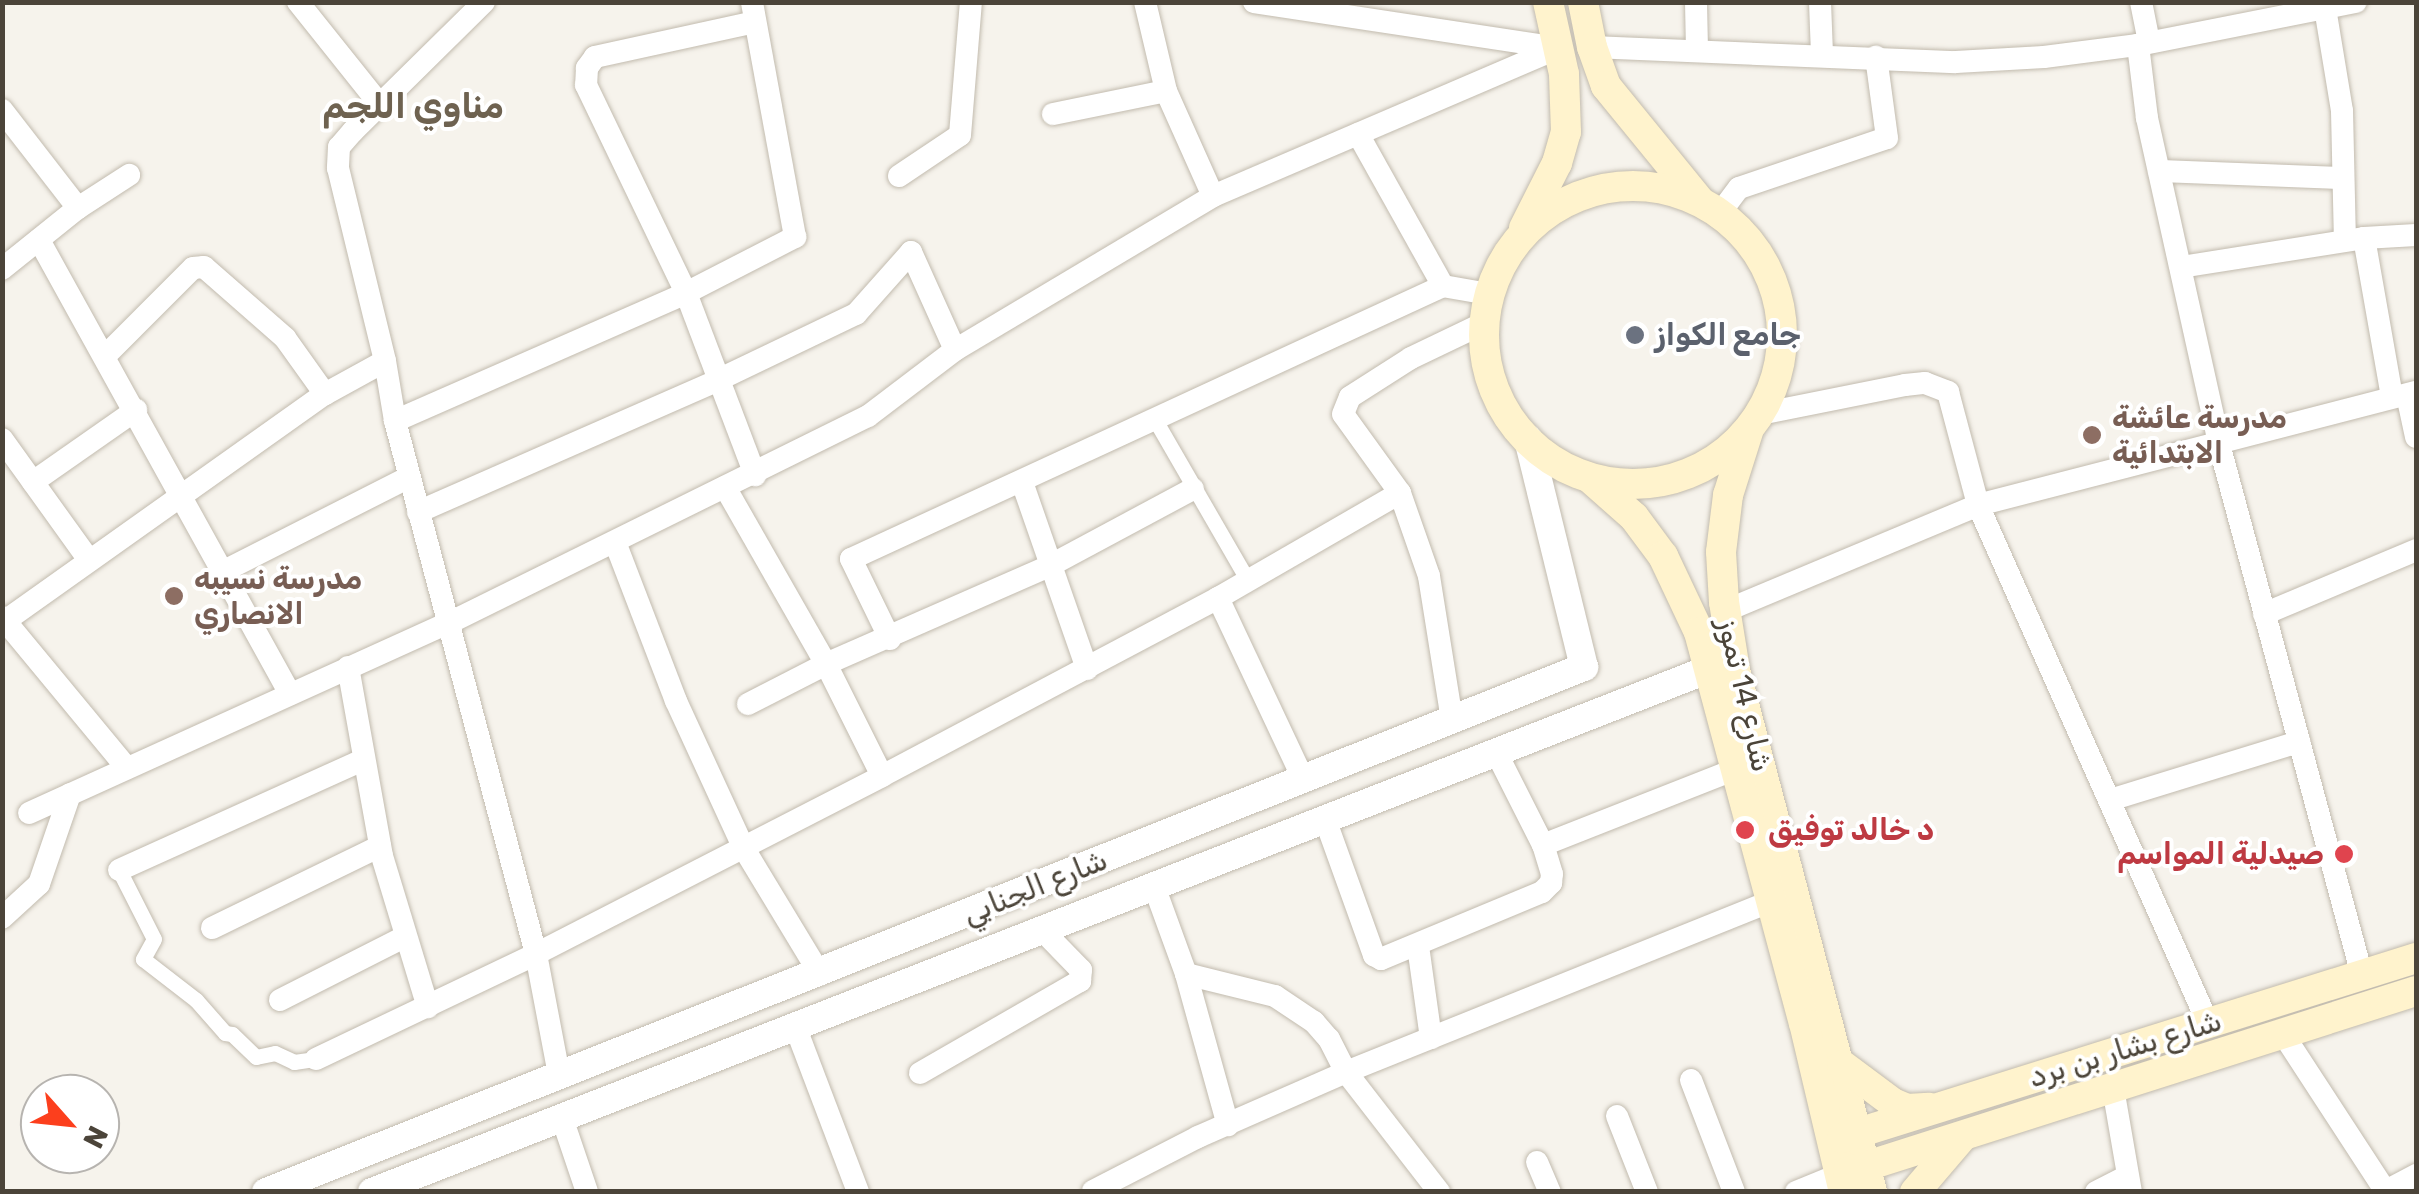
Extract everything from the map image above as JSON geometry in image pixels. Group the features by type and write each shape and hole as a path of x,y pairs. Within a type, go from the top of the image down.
{"main road":[{"path":"1548,2 1566,86 1566,132 1558,163 1487,308 1488,374 1510,420 1545,456 1590,479 1625,484 1660,482 1694,472 1724,454 1754,422 1779,361 1780,305 1757,254 1710,207 1606,86 1583,2"},
{"path":"1516,243 1548,212 1588,192 1632,186 1667,189 1710,207"},
{"name":"شارع 14 تموز","path":"1754,422 1728,495 1722,552 1725,610 1740,688 1842,1065 1846,1137"},
{"name":"شارع 14 تموز","path":"1590,479 1634,517 1664,556 1683,590 1856,1181"},
{"name":"شارع بشار بن برد","path":"1846,1137 2416,958"},
{"name":"شارع بشار بن برد","path":"1856,1181 1964,1134 2416,991"},
{"path":"1842,1065 1907,1109 1942,1107"},
{"path":"1915,1192 1964,1134"}],"street":[{"path":"298,2 381,106"},
{"path":"484,2 339,147 338,168 385,361 395,422 536,954 559,1075"},
{"path":"899,176 960,135 971,2"},
{"path":"1146,2 1166,91 1213,196"},
{"path":"1254,2 1558,48"},
{"path":"1696,2 1697,51"},
{"path":"1820,2 1822,53"},
{"path":"2141,2 2146,118 2218,444 2362,975"},
{"path":"1592,46 1991,60 2144,44 2324,5 2356,2"},
{"path":"2324,5 2342,111 2342,178 2355,239 2416,436"},
{"path":"395,422 686,293 795,237 754,12 595,57 587,68 586,84 686,293 756,474"},
{"path":"30,812 451,622 756,474 868,416 955,350 1213,196 1558,48"},
{"path":"1710,207 1738,188 1887,138 1876,57"},
{"path":"1053,114 1166,91"},
{"path":"2,110 78,208"},
{"path":"1358,134 1443,286 1487,308"},
{"path":"2160,170 2342,178"},
{"path":"2,269 78,208 129,174"},
{"path":"2180,267 2355,239 2416,235"},
{"path":"39,240 290,694"},
{"path":"418,512 718,380 856,314 911,252 955,350"},
{"path":"106,356 193,268 204,267 285,338 325,394"},
{"path":"890,639 851,559 1443,286"},
{"path":"1452,720 1429,576 1400,493 1343,414 1350,396 1487,308"},
{"path":"126,768 4,619 325,394 385,361"},
{"path":"1754,422 1905,385 1926,383 1948,392 1978,505 2208,1023"},
{"path":"1725,610 1978,505 2405,395"},
{"path":"18,474 136,410"},
{"path":"1154,418 1248,582"},
{"name":"شارع الجنابي","path":"266,1192 1584,667 1528,438"},
{"path":"2,439 18,474 90,560"},
{"path":"224,571 409,477"},
{"path":"1022,482 1087,669"},
{"path":"725,487 826,664 882,776"},
{"path":"748,704 826,664 1052,565 1192,489"},
{"path":"364,760 120,870 154,940 143,959 196,1000 225,1033 232,1034 256,1057 275,1052 294,1062 316,1060 536,954 1087,669 1248,582 1400,493"},
{"path":"615,542 676,700 743,847 820,974"},
{"path":"2264,614 2416,550"},
{"path":"1218,598 1303,779"},
{"path":"348,667 380,846 428,1007"},
{"name":"شارع الجنابي","path":"372,1192 1709,669"},
{"path":"2110,800 2299,742"},
{"path":"1325,819 1374,955 1391,958 1542,892 1551,883 1552,874 1542,845 1496,752"},
{"path":"1542,845 1736,769"},
{"path":"2,918 40,884 70,794"},
{"path":"212,928 380,846"},
{"path":"1154,886 1186,974 1228,1124"},
{"path":"1092,1191 1346,1072 1772,901"},
{"path":"920,1073 1080,982 1081,970 1042,930"},
{"path":"280,1000 406,936"},
{"path":"1418,946 1431,1038"},
{"path":"1186,974 1275,996 1296,1009 1329,1039 1346,1072 1439,1192"},
{"path":"795,1026 858,1192"},
{"path":"2282,1034 2385,1191 2416,1174"},
{"path":"1691,1080 1734,1192"},
{"path":"2096,1192 2128,1184 2112,1088"},
{"path":"1617,1116 1647,1192"},
{"path":"562,1118 587,1192"},
{"path":"1537,1162 1550,1192"},
{"path":"1796,1192 1856,1181"}],"place":[{"name":"جامع الكواز","path":"1635,335"},
{"name":"مدرسة عائشة الابتدائية","path":"2092,435"},
{"name":"مدرسة نسيبه الانصاري","path":"174,596"},
{"name":"د خالد توفيق","path":"1745,830"},
{"name":"صيدلية المواسم","path":"2344,854"}],"district":[{"name":"مناوي اللجم","path":"413,106"}]}
